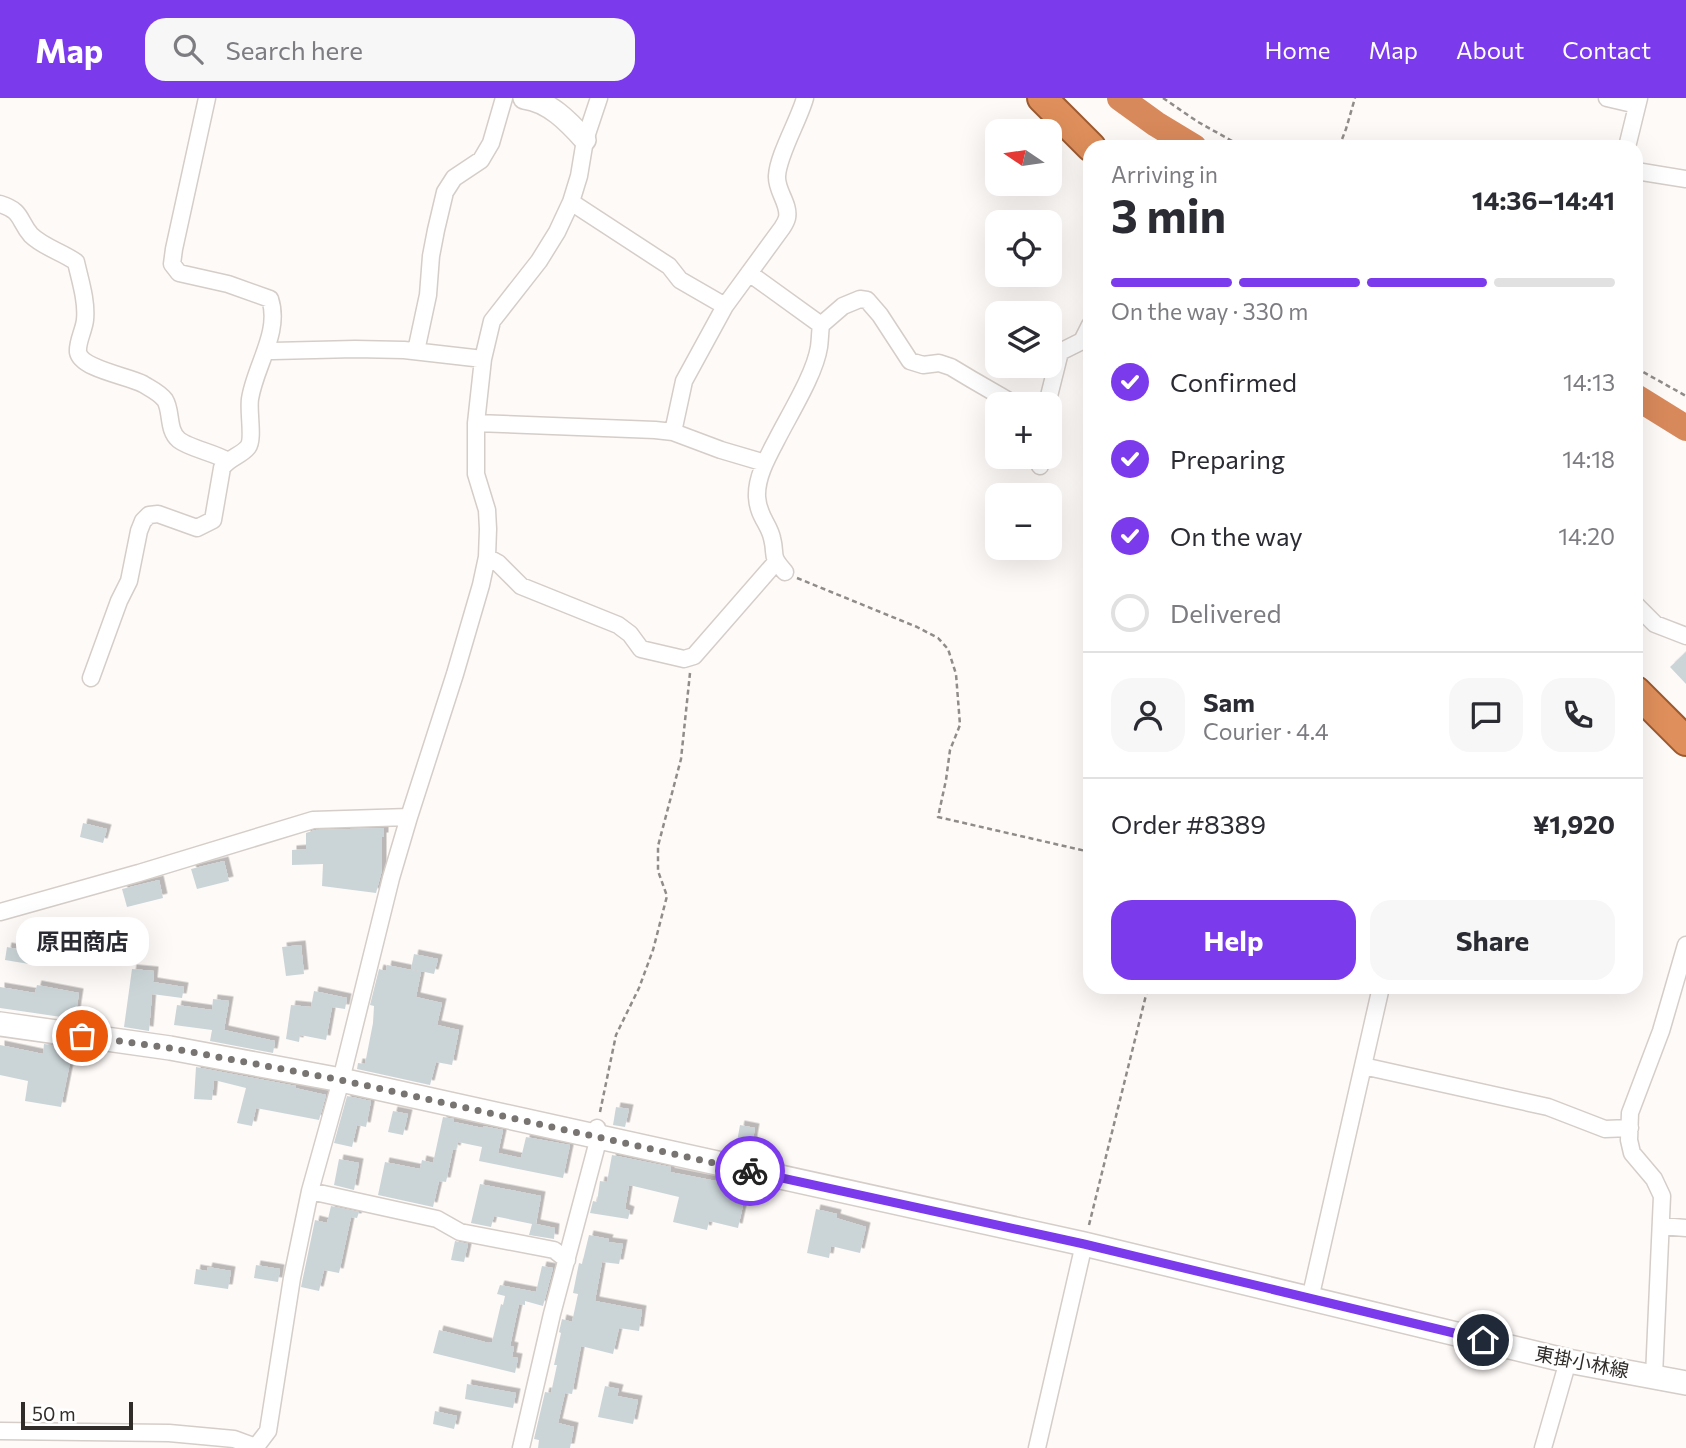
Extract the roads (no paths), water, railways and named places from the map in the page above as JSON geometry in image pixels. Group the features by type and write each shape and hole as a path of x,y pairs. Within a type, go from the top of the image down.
{"highway":[{"path":"1042,98 1084,140"},
{"path":"1643,698 1686,741"}],"main road":[{"name":"東掛小林線","path":"0,1024 170,1048 598,1132 1084,1244 1568,1361 1686,1383"}],"street":[{"path":"91,678 129,581 139,531 144,521 149,515 158,514 197,528 213,520 222,468 247,448 251,440 249,402 254,380 267,348 274,310 270,299 228,284 179,274 172,264 207,98"},
{"path":"416,351 428,295 431,256 445,192 454,178 481,160 491,143 504,98"},
{"path":"524,98 535,99 569,121 586,140"},
{"path":"0,1431 169,1433 234,1439 256,1448 268,1431 292,1278 310,1191 341,1080 391,878 481,584 488,529 487,510 476,474 476,423 483,359 492,321 539,261 557,232 571,202 599,98"},
{"path":"673,432 684,381 725,306 787,218 777,176 806,98"},
{"path":"1607,98 1638,102 1629,140"},
{"path":"1643,172 1686,179"},
{"path":"571,202 669,266 680,280 725,306"},
{"path":"0,204 12,208 20,215 31,235 41,243 76,262 85,311 78,351 82,360 89,365 137,381 157,392 166,402 173,431 178,439 228,461"},
{"path":"749,273 821,325"},
{"path":"486,557 498,563 521,586 618,625 630,634 641,649 689,659 781,567 773,556 772,536 761,516 757,497 759,482 765,463 812,370 819,348 821,325 843,306 860,299 867,300 910,361 923,365 939,363 951,367 993,392"},
{"path":"1050,392 1060,352 1083,339"},
{"path":"267,348 273,351 416,351 483,359"},
{"path":"476,423 673,432 765,463"},
{"path":"1643,611 1655,624 1686,636"},
{"path":"0,912 313,820 409,817"},
{"path":"1654,1376 1662,1196 1654,1179 1632,1153 1629,1140 1630,1114 1661,1031 1686,945"},
{"path":"1310,1299 1379,994"},
{"path":"1363,1066 1548,1107 1605,1129 1630,1128"},
{"path":"521,1448 598,1132"},
{"path":"310,1191 437,1219 460,1232 554,1250 567,1260"},
{"path":"1661,1226 1686,1228"},
{"path":"1037,1448 1084,1244"},
{"path":"1543,1448 1568,1361"}],"waterway":[{"path":"1120,98 1182,140"},
{"path":"1643,401 1686,428"}],"place":[{"name":"原田商店","path":"82,1036"}]}
